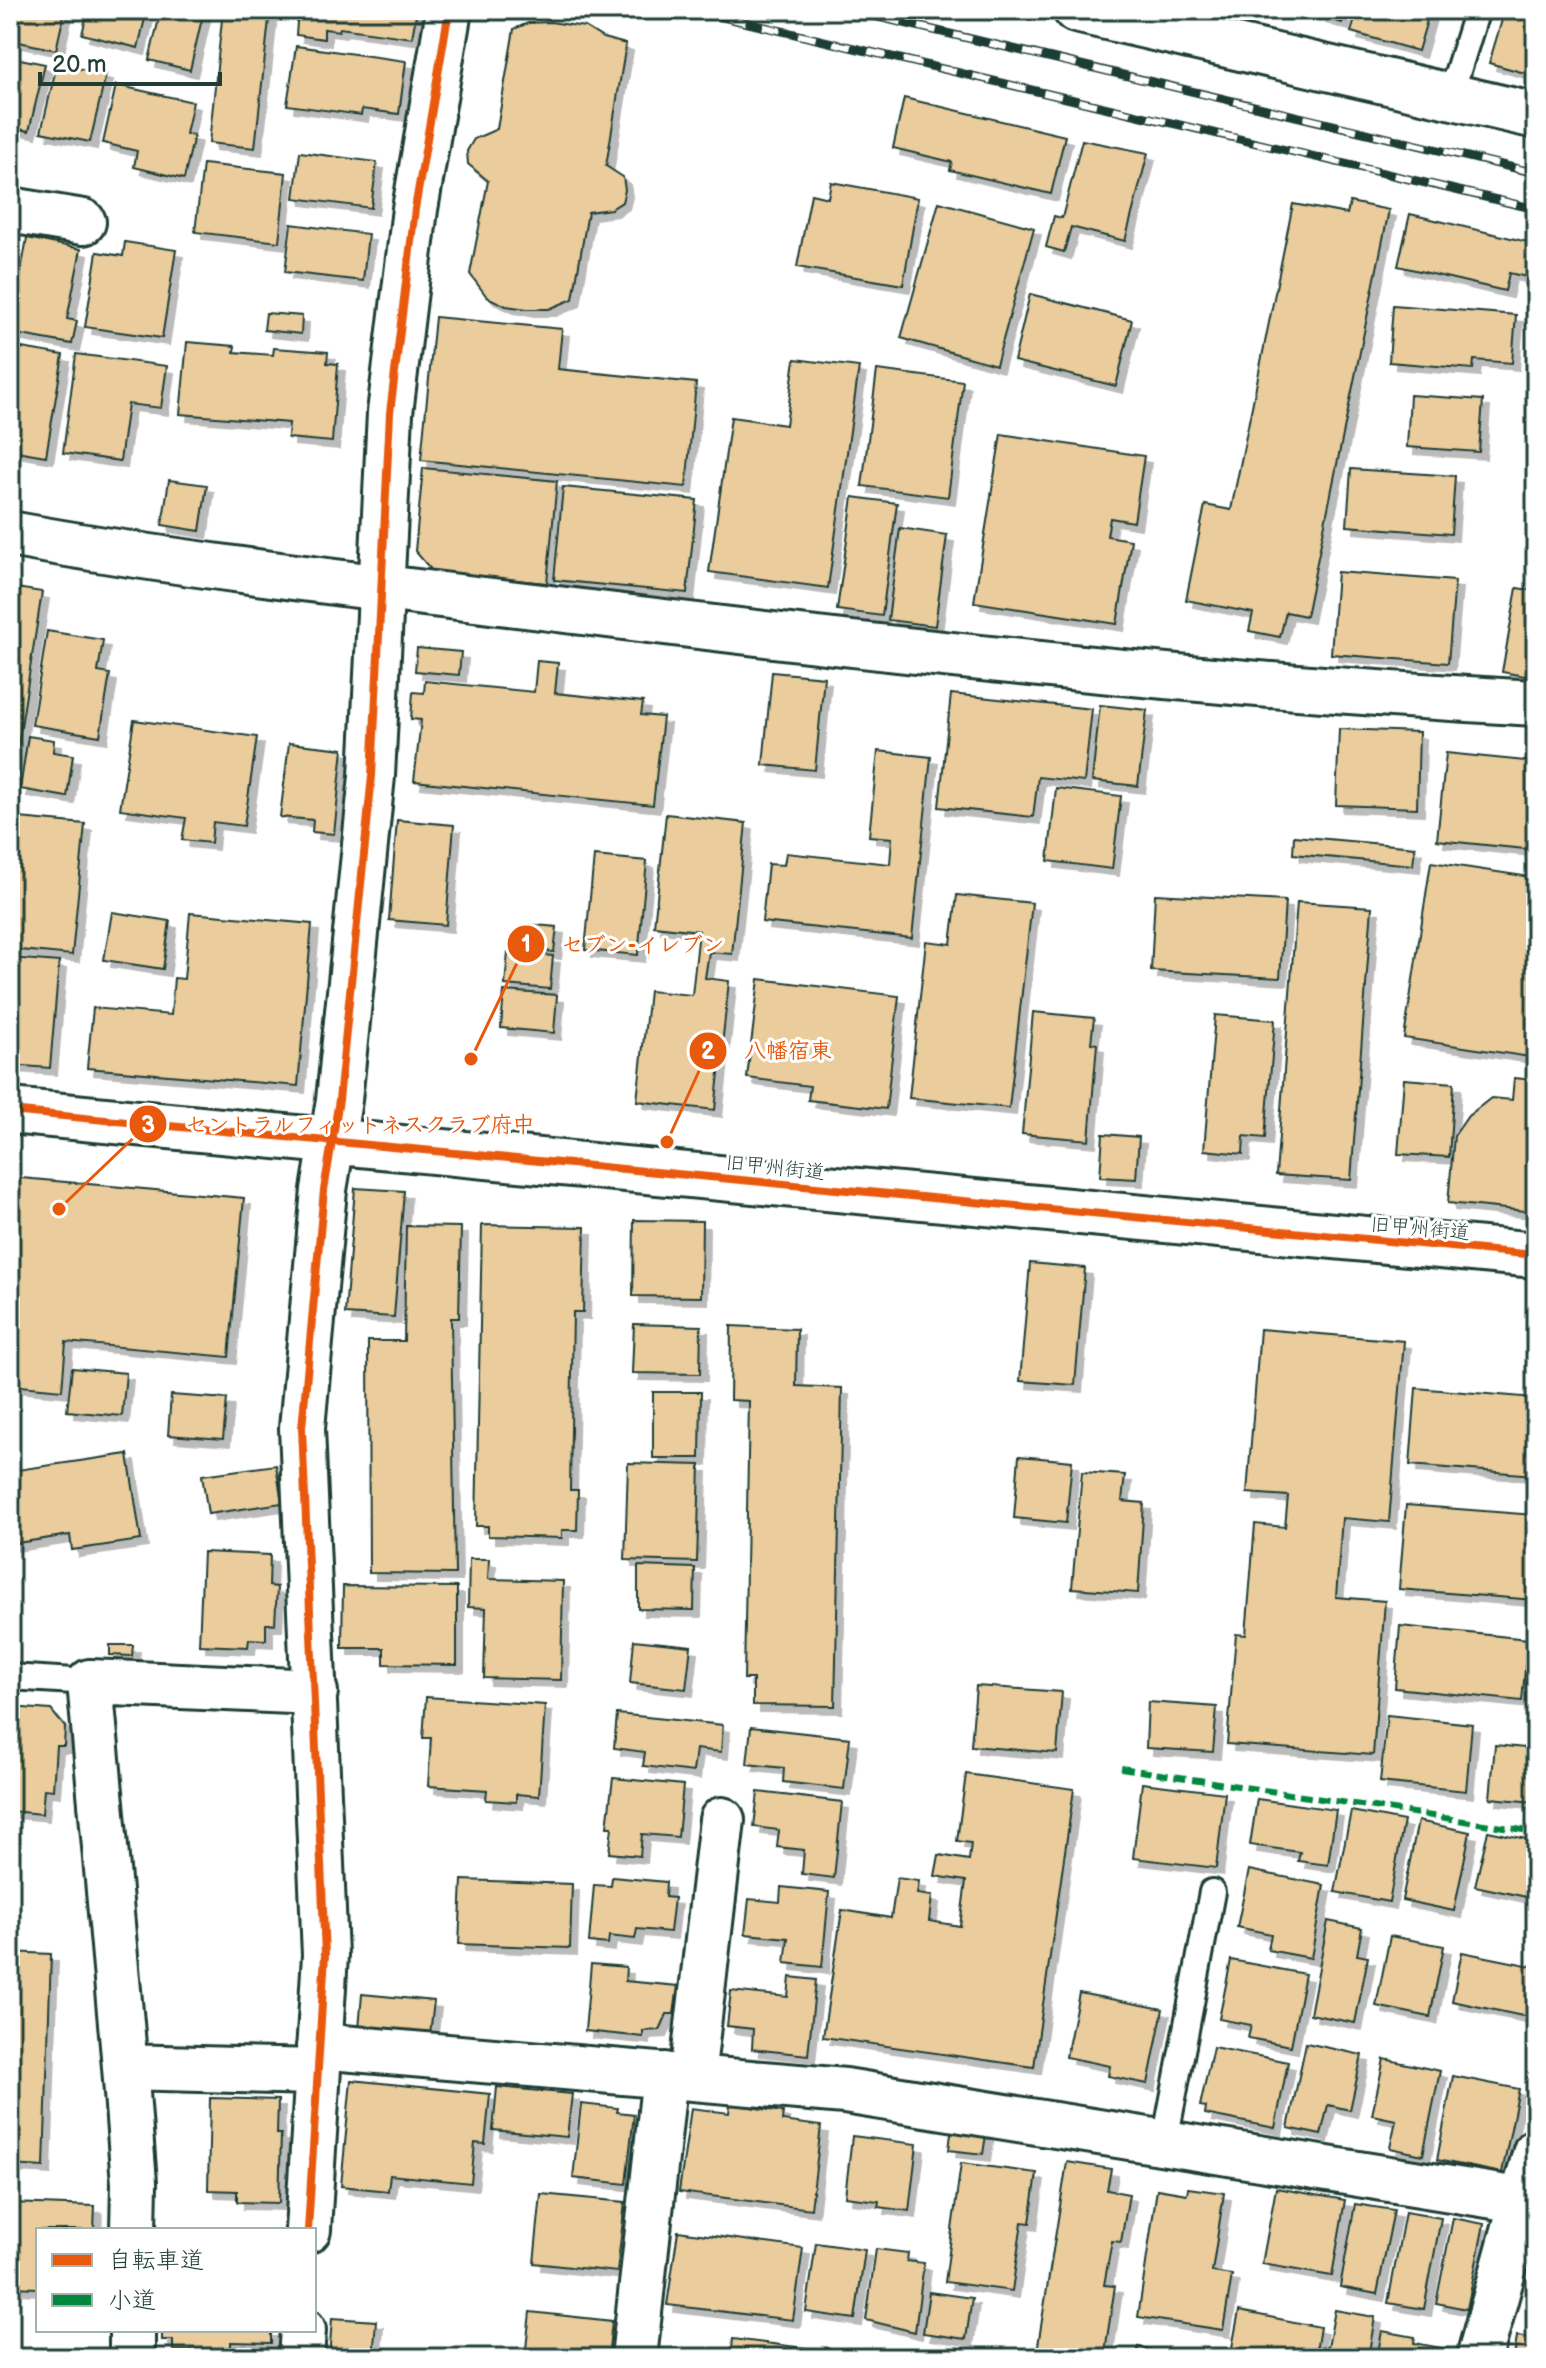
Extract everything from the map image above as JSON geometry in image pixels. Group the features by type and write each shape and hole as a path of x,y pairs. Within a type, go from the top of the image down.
{"street":[{"path":"308,2228 325,1955 302,1428 324,1190 333,1140 372,776 390,413 415,209 449,10"},
{"path":"1076,10 1536,116"},
{"path":"10,210 83,222"},
{"path":"10,534 381,587 943,656 1315,691 1536,703"},
{"name":"旧甲州街道","path":"10,1111 1536,1255"},
{"path":"133,2228 134,2183 125,2067 90,1682 315,1692"},
{"path":"634,2358 722,1820"},
{"path":"125,2067 317,2059 678,2076 845,2091 1165,2141 1532,2175 1479,2358"},
{"path":"132,2332 132,2358"},
{"path":"301,2358 303,2332"}],"lane":[{"path":"1450,96 1477,10"},
{"path":"10,1677 90,1682"},
{"path":"1165,2141 1212,1892"}],"building":[{"path":"10,10 65,10 56,50 10,40"},
{"path":"88,10 147,10 138,48 82,34"},
{"path":"161,10 204,10 190,70 149,60"},
{"path":"223,10 270,10 255,148 209,143"},
{"path":"298,10 417,10 412,38 340,28 339,31 324,29 324,39 296,35"},
{"path":"1321,10 1346,10 1342,23 1319,16"},
{"path":"1358,10 1430,10 1418,51 1351,32"},
{"path":"1505,10 1536,10 1536,60 1532,75 1489,63"},
{"path":"550,22 585,27 603,38 626,44 606,166 623,177 625,190 622,202 611,209 588,212 573,299 549,309 527,309 506,306 487,297 470,274 488,181 468,164 467,151 474,139 497,129 514,29 528,23"},
{"path":"296,46 406,61 399,114 362,109 361,115 287,105"},
{"path":"10,57 45,64 29,131 10,127"},
{"path":"57,64 106,74 90,142 41,132"},
{"path":"116,85 193,102 186,134 194,135 184,179 134,167 137,151 103,143"},
{"path":"904,98 1065,136 1051,194 950,170 952,162 893,148"},
{"path":"1082,140 1148,153 1125,241 1071,227 1064,252 1046,247 1054,216 1062,218"},
{"path":"300,152 377,162 371,208 294,198"},
{"path":"203,164 286,173 279,242 195,232"},
{"path":"831,182 918,198 903,285 797,267 811,194 828,198"},
{"path":"939,202 1034,228 996,365 901,338"},
{"path":"1350,202 1389,210 1306,616 1286,612 1280,637 1249,631 1253,613 1186,600 1205,505 1231,510 1293,204 1347,214"},
{"path":"1410,214 1536,244 1531,278 1509,273 1505,291 1398,266"},
{"path":"291,224 368,234 363,281 285,272"},
{"path":"27,238 81,249 67,319 77,321 72,344 10,333"},
{"path":"125,242 176,250 162,338 85,327 97,252 123,256"},
{"path":"1030,294 1132,320 1116,386 1014,361"},
{"path":"1393,305 1516,315 1512,363 1474,360 1473,369 1389,362"},
{"path":"266,313 302,316 301,334 264,330"},
{"path":"435,317 562,329 558,369 696,383 686,487 421,460"},
{"path":"187,342 235,346 234,352 273,355 274,348 328,352 327,363 338,364 332,442 288,438 289,423 180,414"},
{"path":"10,346 63,355 46,456 10,450"},
{"path":"76,354 167,366 161,408 128,404 120,461 63,453"},
{"path":"795,359 859,367 828,588 709,572 731,417 786,425"},
{"path":"877,370 963,381 948,497 862,486"},
{"path":"1410,395 1483,400 1479,452 1407,447"},
{"path":"1001,434 1144,456 1134,522 1110,518 1107,536 1131,540 1117,624 974,602"},
{"path":"423,468 557,481 547,583 433,572 415,551"},
{"path":"1351,469 1455,476 1451,534 1347,526"},
{"path":"169,480 207,485 200,531 162,525"},
{"path":"563,487 697,500 687,593 554,580"},
{"path":"853,497 897,503 882,616 837,610"},
{"path":"1536,523 1536,558 1528,556"},
{"path":"900,528 947,535 935,626 888,620"},
{"path":"1337,572 1455,581 1448,663 1331,654"},
{"path":"10,587 42,592 10,797"},
{"path":"1517,588 1536,591 1536,678 1502,672"},
{"path":"47,631 103,640 98,672 110,674 100,736 32,725"},
{"path":"417,648 461,652 459,675 415,671"},
{"path":"537,661 558,663 555,693 643,702 641,715 663,717 653,805 414,781 421,720 411,719 413,692 424,693 425,681 534,692"},
{"path":"772,672 824,677 815,770 763,765"},
{"path":"951,694 1092,709 1084,782 1038,777 1033,817 939,807"},
{"path":"1100,705 1147,710 1138,786 1092,781"},
{"path":"134,720 257,737 244,826 213,822 211,843 182,840 186,818 120,809"},
{"path":"1339,729 1419,732 1417,808 1336,805"},
{"path":"28,736 54,740 53,752 73,755 67,797 20,789"},
{"path":"289,743 343,749 334,834 312,832 313,820 280,817"},
{"path":"878,751 931,757 912,938 762,922 768,864 784,865 786,853 890,864 892,838 869,836"},
{"path":"1446,753 1536,762 1536,850 1437,840"},
{"path":"1056,788 1121,796 1112,869 1048,861"},
{"path":"666,814 746,823 732,954 709,952 705,978 729,981 715,1110 637,1101 649,991 692,995 699,931 654,926"},
{"path":"19,818 85,824 72,955 10,949 10,904"},
{"path":"397,820 454,825 446,925 389,920"},
{"path":"1294,836 1415,847 1413,865 1293,854"},
{"path":"594,856 647,861 638,955 585,950"},
{"path":"1431,862 1536,878 1536,1058 1404,1038"},
{"path":"1155,894 1285,901 1280,978 1151,971"},
{"path":"957,895 1032,903 1009,1108 909,1098 926,941 951,944"},
{"path":"1297,902 1372,907 1351,1180 1276,1175"},
{"path":"112,912 170,921 163,969 104,960"},
{"path":"190,913 312,924 298,1086 87,1068 93,1008 171,1015 174,978 184,979"},
{"path":"535,925 557,927 554,952 532,950"},
{"path":"508,952 553,956 550,989 505,985"},
{"path":"10,958 59,962 50,1068 10,1065"},
{"path":"759,979 899,996 886,1109 808,1100 810,1086 747,1078"},
{"path":"504,991 557,995 554,1033 501,1028"},
{"path":"1033,1012 1094,1018 1091,1043 1097,1044 1089,1140 1022,1134"},
{"path":"1215,1015 1275,1020 1265,1138 1244,1136 1243,1154 1204,1150"},
{"path":"1514,1078 1536,1080 1536,1212 1448,1203 1454,1136 1468,1116 1491,1098 1512,1100"},
{"path":"1404,1079 1454,1083 1449,1157 1398,1154"},
{"path":"1103,1134 1139,1137 1136,1179 1100,1177"},
{"path":"10,1177 244,1198 229,1357 66,1342 62,1390 10,1385"},
{"path":"355,1188 404,1191 394,1317 345,1314"},
{"path":"634,1220 702,1221 701,1297 633,1296"},
{"path":"482,1225 585,1227 583,1312 573,1312 570,1490 578,1490 577,1530 562,1530 562,1538 488,1536 488,1526 476,1526"},
{"path":"406,1226 461,1227 459,1318 451,1318 455,1574 369,1573 368,1341 404,1341"},
{"path":"1030,1263 1085,1268 1075,1385 1020,1381"},
{"path":"634,1324 701,1326 700,1374 632,1373"},
{"path":"731,1326 797,1329 796,1386 842,1388 835,1706 753,1705 753,1679 744,1679 749,1401 730,1400"},
{"path":"1260,1329 1404,1341 1389,1522 1342,1518 1336,1597 1385,1601 1373,1755 1227,1744 1236,1634 1246,1635 1255,1524 1285,1527 1288,1496 1247,1493"},
{"path":"72,1368 126,1373 122,1416 67,1411"},
{"path":"1416,1388 1536,1398 1536,1475 1410,1465"},
{"path":"653,1392 701,1392 700,1458 653,1458"},
{"path":"171,1395 227,1399 223,1439 168,1435"},
{"path":"128,1454 141,1540 72,1550 70,1535 10,1544 10,1471"},
{"path":"1019,1456 1072,1461 1066,1523 1014,1518"},
{"path":"628,1463 700,1465 697,1562 625,1560"},
{"path":"276,1465 282,1503 208,1514 202,1475"},
{"path":"1082,1472 1125,1475 1122,1501 1144,1503 1138,1593 1072,1588"},
{"path":"1406,1505 1536,1515 1536,1600 1399,1589"},
{"path":"203,1552 270,1555 269,1586 277,1587 275,1624 266,1624 266,1640 249,1639 248,1647 199,1645"},
{"path":"469,1559 489,1559 488,1579 563,1581 561,1680 484,1678 486,1608 468,1607"},
{"path":"638,1566 695,1568 694,1610 638,1609"},
{"path":"343,1586 457,1587 457,1665 384,1664 384,1648 342,1648"},
{"path":"1400,1626 1528,1639 1522,1701 1395,1688"},
{"path":"634,1640 691,1646 686,1689 630,1683"},
{"path":"110,1645 133,1645 132,1656 110,1655"},
{"path":"976,1686 1062,1692 1057,1753 971,1746"},
{"path":"426,1697 545,1705 539,1796 516,1794 516,1802 486,1800 487,1790 428,1786 431,1738 423,1738"},
{"path":"1148,1702 1217,1707 1213,1752 1146,1748"},
{"path":"10,1707 51,1710 65,1727 64,1746 56,1746 53,1790 44,1789 42,1814 10,1811"},
{"path":"617,1714 723,1725 721,1752 696,1749 693,1772 643,1766 645,1752 614,1748"},
{"path":"1387,1715 1472,1724 1466,1791 1380,1782"},
{"path":"751,1727 850,1738 844,1789 783,1782 784,1768 747,1764"},
{"path":"1495,1745 1536,1749 1536,1802 1490,1798"},
{"path":"966,1774 1074,1789 1034,2067 823,2037 842,1910 891,1918 897,1878 919,1881 917,1894 932,1896 929,1921 960,1926 966,1881 935,1876 939,1855 969,1860 971,1843 957,1841"},
{"path":"613,1778 683,1785 678,1837 642,1834 640,1856 609,1853 612,1827 607,1827"},
{"path":"1142,1783 1225,1793 1216,1868 1133,1858"},
{"path":"758,1792 842,1802 834,1878 802,1874 804,1850 777,1847 779,1830 754,1827"},
{"path":"1257,1799 1336,1810 1328,1865 1298,1861 1300,1852 1250,1845"},
{"path":"1351,1811 1404,1821 1389,1902 1335,1892"},
{"path":"1418,1821 1470,1832 1454,1911 1402,1900"},
{"path":"1488,1831 1536,1841 1536,1893 1532,1893 1531,1898 1475,1886"},
{"path":"1249,1870 1324,1885 1311,1958 1268,1950 1271,1934 1237,1927"},
{"path":"612,1877 666,1882 665,1897 674,1898 670,1932 637,1929 635,1939 609,1936 608,1944 589,1942 594,1885 611,1886"},
{"path":"462,1880 572,1884 570,1948 459,1944"},
{"path":"781,1887 829,1892 822,1967 785,1963 788,1938 745,1934 749,1899 780,1902"},
{"path":"1328,1921 1362,1928 1357,1955 1368,1957 1355,2023 1310,2014"},
{"path":"1390,1936 1444,1946 1430,2017 1376,2006"},
{"path":"10,1952 51,1954 44,2167 10,2165"},
{"path":"1462,1952 1536,1967 1532,2018 1452,2001"},
{"path":"1231,1960 1305,1974 1291,2046 1248,2038 1251,2025 1219,2019"},
{"path":"591,1964 626,1967 625,1981 678,1986 674,2014 667,2014 660,2030 643,2031 643,2037 585,2031"},
{"path":"790,1977 816,1980 808,2055 752,2049 753,2029 727,2026 731,1991 788,1997"},
{"path":"1079,1993 1163,2009 1148,2084 1108,2076 1110,2066 1066,2057"},
{"path":"362,1994 434,2001 430,2035 359,2029"},
{"path":"1306,2043 1362,2055 1350,2110 1328,2105 1321,2135 1288,2128"},
{"path":"1213,2047 1288,2062 1275,2128 1205,2114 1206,2107 1200,2106"},
{"path":"1384,2059 1440,2071 1423,2155 1390,2148 1396,2120 1372,2115"},
{"path":"1453,2076 1519,2089 1502,2173 1437,2160"},
{"path":"351,2080 490,2094 485,2144 475,2143 471,2183 390,2175 388,2191 341,2186"},
{"path":"497,2087 572,2094 567,2137 493,2130"},
{"path":"210,2098 278,2100 277,2134 281,2134 279,2203 237,2202 237,2191 208,2190"},
{"path":"581,2104 618,2108 617,2112 634,2114 626,2184 573,2178"},
{"path":"730,2104 783,2112 782,2121 821,2126 811,2209 679,2192 691,2108 729,2113"},
{"path":"952,2125 987,2129 983,2154 949,2150"},
{"path":"852,2136 917,2144 909,2211 878,2207 879,2201 845,2197"},
{"path":"1067,2162 1111,2169 1107,2190 1129,2194 1121,2242 1112,2241 1104,2285 1115,2286 1104,2358 1036,2358"},
{"path":"961,2163 1037,2173 1030,2223 1022,2222 1012,2291 945,2282"},
{"path":"1188,2188 1224,2193 1212,2272 1232,2275 1223,2330 1138,2317 1157,2189 1187,2194"},
{"path":"1276,2188 1345,2200 1332,2276 1262,2264"},
{"path":"541,2194 625,2202 617,2272 534,2263"},
{"path":"10,2203 95,2206 94,2228 36,2228 36,2288 10,2287"},
{"path":"1355,2204 1394,2210 1377,2294 1340,2287"},
{"path":"1405,2212 1441,2218 1424,2309 1388,2303"},
{"path":"1453,2218 1484,2224 1467,2309 1436,2303"},
{"path":"678,2231 803,2248 793,2320 667,2305"},
{"path":"816,2243 865,2250 855,2319 806,2312"},
{"path":"876,2249 908,2253 907,2261 924,2263 915,2332 866,2320"},
{"path":"929,2292 972,2298 966,2339 923,2333"},
{"path":"1335,2310 1375,2317 1368,2358 1326,2358"},
{"path":"1239,2311 1320,2327 1315,2358 1230,2358"},
{"path":"530,2312 612,2321 608,2358 525,2358"},
{"path":"332,2318 376,2321 373,2358 329,2358"},
{"path":"1382,2331 1415,2337 1414,2343 1452,2350 1451,2358 1377,2358"},
{"path":"162,2332 271,2332 271,2343 231,2342 231,2351 173,2350 173,2340 162,2340"},
{"path":"1517,2336 1536,2339 1536,2358 1514,2358"},
{"path":"733,2339 859,2355 859,2358 731,2358"},
{"path":"1138,2347 1201,2358 1137,2358"},
{"path":"873,2353 910,2358 873,2358"}],"railway":[{"path":"693,10 1536,209"},
{"path":"849,10 1536,173"}],"marked path":[{"path":"1121,1768 1536,1832"}],"cycle path":[{"path":"308,2228 325,1955 302,1428 324,1190 339,1100 372,776 390,413 415,209 449,10"},
{"path":"10,1111 1536,1255"}],"place":[{"name":"セブン-イレブン","path":"471,1059"},
{"name":"八幡宿東","path":"667,1142"},
{"name":"セントラルフィットネスクラブ府中","path":"59,1209"}]}
